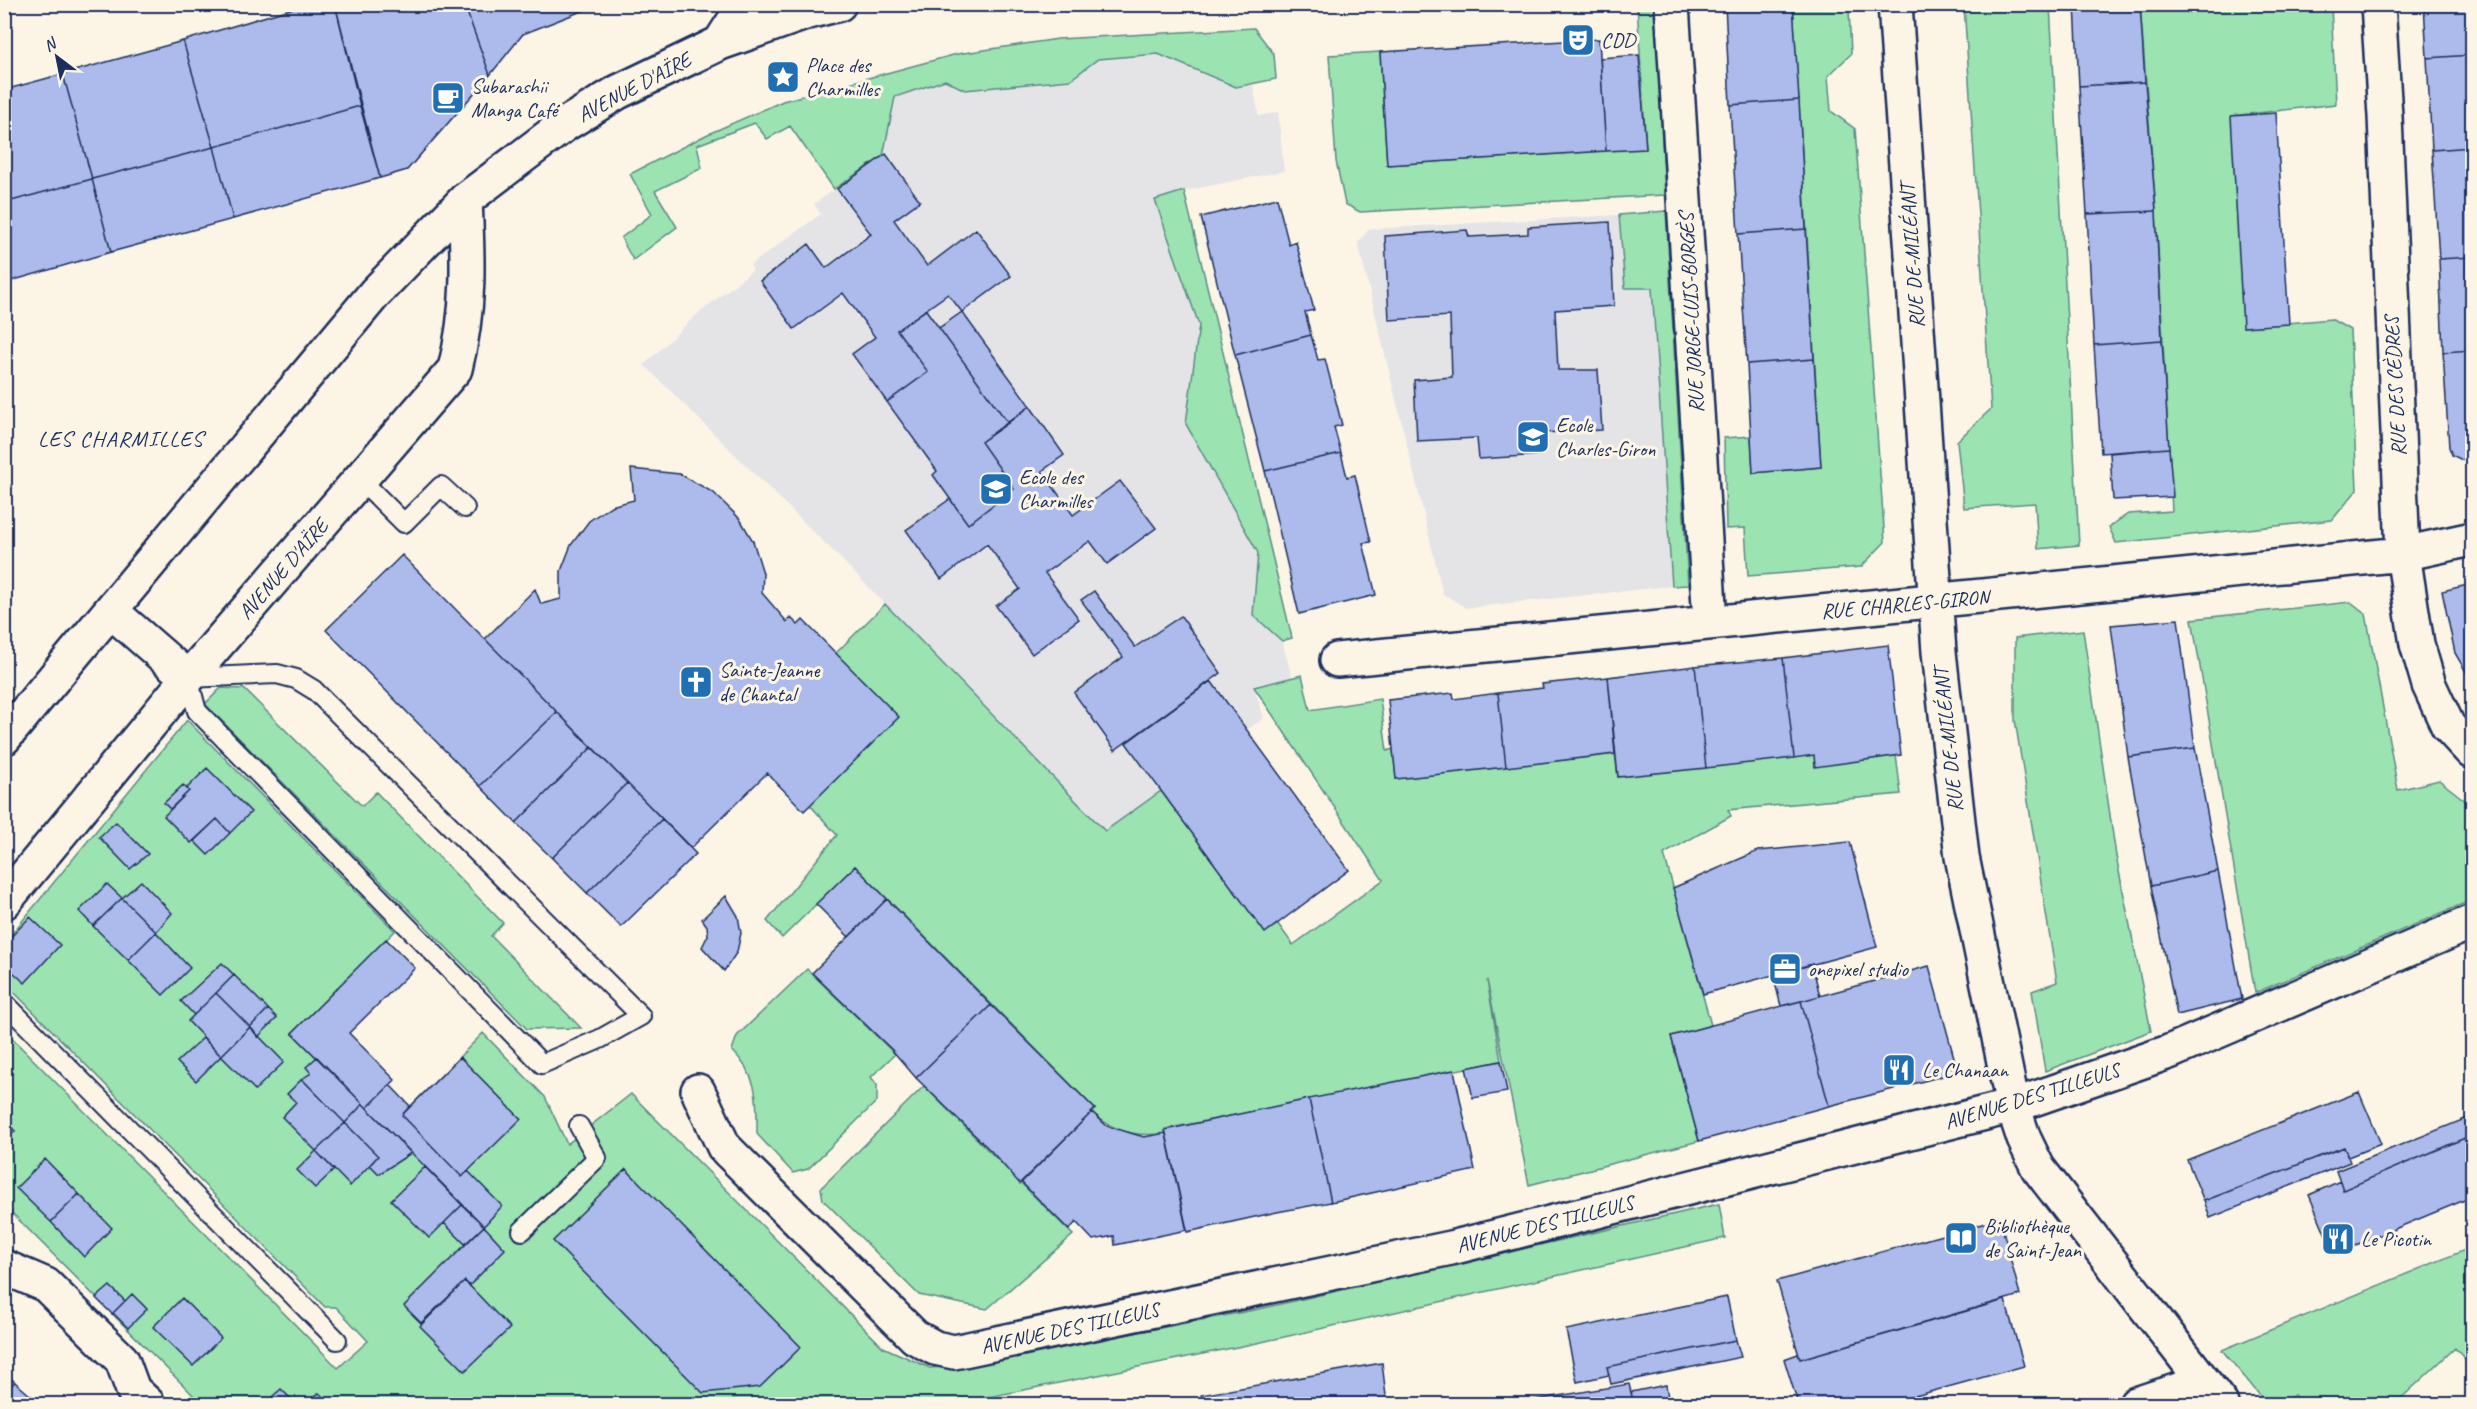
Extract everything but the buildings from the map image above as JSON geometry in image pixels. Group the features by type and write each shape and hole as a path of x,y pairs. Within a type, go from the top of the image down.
{"street":[{"path":"720,43 745,4"},
{"path":"720,43 808,12 839,4"},
{"name":"RUE JORGE-LUIS-BORGÈS","path":"1672,4 1710,622"},
{"name":"RUE DE-MILÉANT","path":"1895,4 1934,602 1962,857 2013,1106 2024,1139 2038,1168 2212,1393"},
{"name":"RUE DES CÈDRES","path":"2378,4 2385,116 2403,554 2417,644 2429,685 2448,726 2472,752"},
{"name":"AVENUE D'AÏRE","path":"4,738 375,293 465,200 564,125 618,92 720,43"},
{"name":"AVENUE D'AÏRE","path":"4,902 188,678 455,369 465,329 467,298 465,200"},
{"name":"RUE CHARLES-GIRON","path":"1337,660 2403,554 2472,539"},
{"path":"111,611 188,678"},
{"name":"AVENUE DES TILLEULS","path":"698,1091 724,1147 915,1337 935,1348 954,1352 1451,1248 2013,1106 2169,1052 2472,922"},
{"path":"4,1267 46,1286 122,1360 133,1390 148,1404"},
{"path":"2136,1404 2212,1393"}],"lane":[{"path":"360,479 404,523 441,486 465,508"},
{"path":"277,674 296,679 314,690 641,1016 600,1039 542,1064 197,711 188,678 277,674"},
{"path":"4,1002 338,1340"},
{"path":"522,1231 597,1158 579,1126"}],"shaded area":[{"name":"Ecole des Charmilles","path":"1158,54 1235,87 1253,85 1259,116 1278,112 1284,171 1184,191 1155,200 1199,325 1186,424 1258,554 1253,615 1282,641 1292,677 1254,687 1264,718 1105,831 840,558 644,365 694,317 753,270 750,265 821,214 814,204 882,156 895,97 945,80 965,90 1070,80 1098,59"},
{"name":"Ecole Charles-Giron","path":"1619,215 1625,288 1652,287 1672,586 1466,608 1443,594 1358,243 1369,229"}],"green space":[{"path":"1637,5 1655,5 1665,195 1360,212 1345,204 1336,161 1329,55 1380,52 1387,165 1646,148"},
{"path":"1793,5 1843,5 1849,9 1851,54 1828,76 1831,111 1855,129 1885,542 1861,567 1748,576 1745,528 1726,529 1724,438 1751,436 1753,473 1821,467"},
{"path":"1964,5 2050,5 2079,545 2038,549 2035,503 1964,508 1957,441 1991,409"},
{"path":"2140,5 2331,5 2336,104 2232,116 2244,327 2331,319 2350,330 2357,490 2332,520 2116,543 2109,527 2128,514 2172,511 2156,211"},
{"path":"1254,28 1274,54 1276,79 1236,87 1158,54 1098,59 1070,80 965,90 945,80 895,97 883,156 834,189 790,126 767,139 755,123 697,145 702,168 655,191 677,227 633,260 621,238 652,214 630,174 706,135 783,101 957,54 1058,39"},
{"path":"1184,191 1292,638 1282,641 1253,615 1258,553 1186,424 1199,325 1155,200"},
{"path":"1666,211 1688,585 1672,586 1652,288 1625,288 1619,215"},
{"path":"2351,602 2366,614 2398,790 2439,780 2472,806 2472,900 2255,993 2192,619"},
{"path":"885,604 1105,831 1161,791 1265,932 1278,924 1293,945 1383,880 1254,687 1302,675 1310,710 1380,699 1387,751 1393,749 1396,779 1615,754 1618,777 1814,755 1896,755 1901,794 1728,810 1731,816 1664,854 1711,1025 1671,1036 1699,1141 1529,1185 1487,980 1501,1061 1165,1129 1166,1133 1135,1134 1117,1129 1092,1112 1095,1109 855,866 782,938 767,921 837,835 810,805 836,653"},
{"path":"2083,630 2116,856 2151,1031 2045,1071 2032,991 2057,982 2015,720 2015,638"},
{"path":"221,688 244,689 362,806 376,792 503,923 491,936 581,1028 527,1029 205,704"},
{"path":"187,720 395,931 292,1033 388,1129 483,1033 545,1097 567,1144 631,1094 883,1347 930,1368 965,1365 1259,1309 1719,1204 1725,1238 1257,1343 954,1404 202,1404 5,1206 4,1030 338,1368 368,1341 336,1307 325,1307 5,983 5,942"},
{"path":"807,969 895,1054 871,1077 877,1085 877,1101 808,1169 793,1173 757,1134 755,1089 747,1070 732,1050 737,1036"},
{"path":"924,1086 1073,1235 987,1309 919,1295 823,1200 821,1188"},
{"path":"2472,1247 2472,1367 2455,1348 2395,1404 2303,1404 2294,1395 2281,1404 2267,1404 2222,1350"}],"place":[{"name":"CDD","path":"1578,40"},
{"name":"Place des Charmilles","path":"783,77"},
{"name":"Subarashii Manga Café","path":"448,98"},
{"name":"Ecole Charles-Giron","path":"1533,437"},
{"name":"Ecole des Charmilles","path":"996,489"},
{"name":"Sainte-Jeanne de Chantal","path":"696,682"},
{"name":"onepixel studio","path":"1785,969"},
{"name":"Le Chanaan","path":"1899,1070"},
{"name":"Bibliothèque de Saint-Jean","path":"1961,1238"},
{"name":"Le Picotin","path":"2338,1239"}],"district":[{"name":"LES CHARMILLES","path":"121,439"}]}
